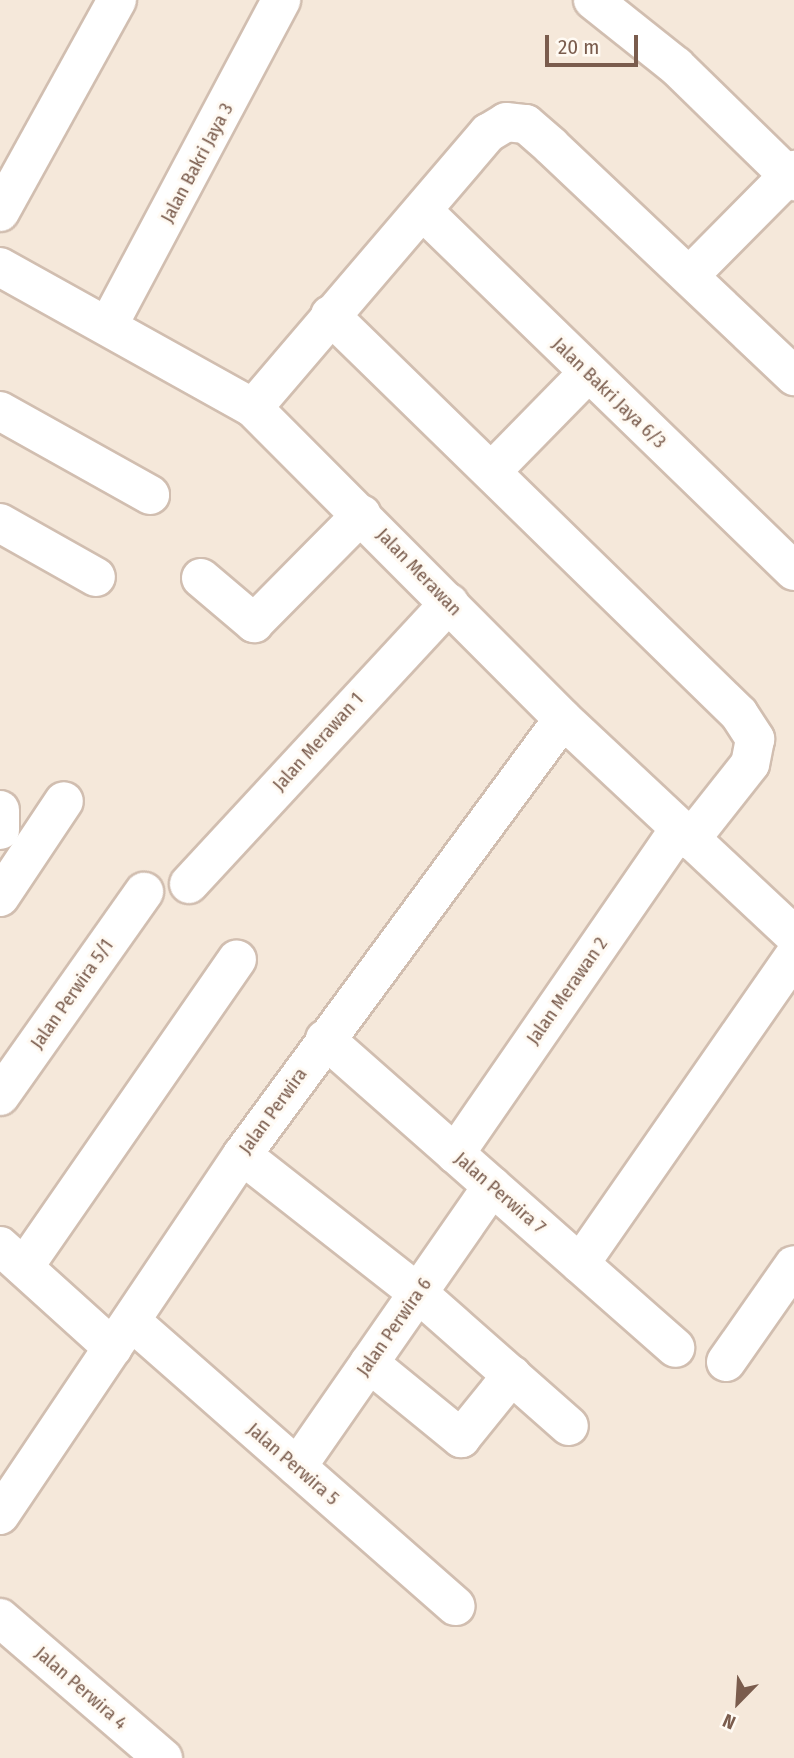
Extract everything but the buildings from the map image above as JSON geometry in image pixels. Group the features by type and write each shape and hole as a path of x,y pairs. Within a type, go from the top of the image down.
{"street":[{"path":"0,212 117,0"},
{"name":"Jalan Bakri Jaya 3","path":"109,324 281,0"},
{"path":"593,0 676,66 793,176 690,275"},
{"path":"253,408 330,315 425,213 497,124 517,121 690,275 794,376"},
{"name":"Jalan Bakri Jaya 6/3","path":"425,213 794,571"},
{"name":"Jalan Merawan","path":"0,267 109,324 253,408 362,514 563,719 794,936"},
{"name":"Jalan Merawan 2","path":"330,315 739,714 755,739 750,764 684,834 455,1154"},
{"path":"492,471 588,373"},
{"path":"0,411 149,495"},
{"path":"201,578 254,623 362,514"},
{"path":"1,524 96,577"},
{"name":"Jalan Merawan 1","path":"189,884 449,603"},
{"name":"Jalan Perwira","path":"0,1515 242,1155 563,719"},
{"path":"0,897 64,801"},
{"path":"0,810 0,830"},
{"name":"Jalan Perwira 5/1","path":"0,1096 144,892"},
{"path":"580,1264 794,956"},
{"path":"12,1256 237,960"},
{"name":"Jalan Perwira 7","path":"325,1039 675,1348"},
{"path":"242,1155 418,1293 569,1426"},
{"name":"Jalan Perwira 6","path":"297,1467 492,1186"},
{"name":"Jalan Perwira 5","path":"12,1256 297,1467 455,1606"},
{"path":"726,1362 794,1265"},
{"path":"369,1363 461,1438 512,1375"},
{"name":"Jalan Perwira 4","path":"0,1618 163,1758"}],"shaded area":[{"path":"0,0 794,0 794,1758 0,1758"}]}
